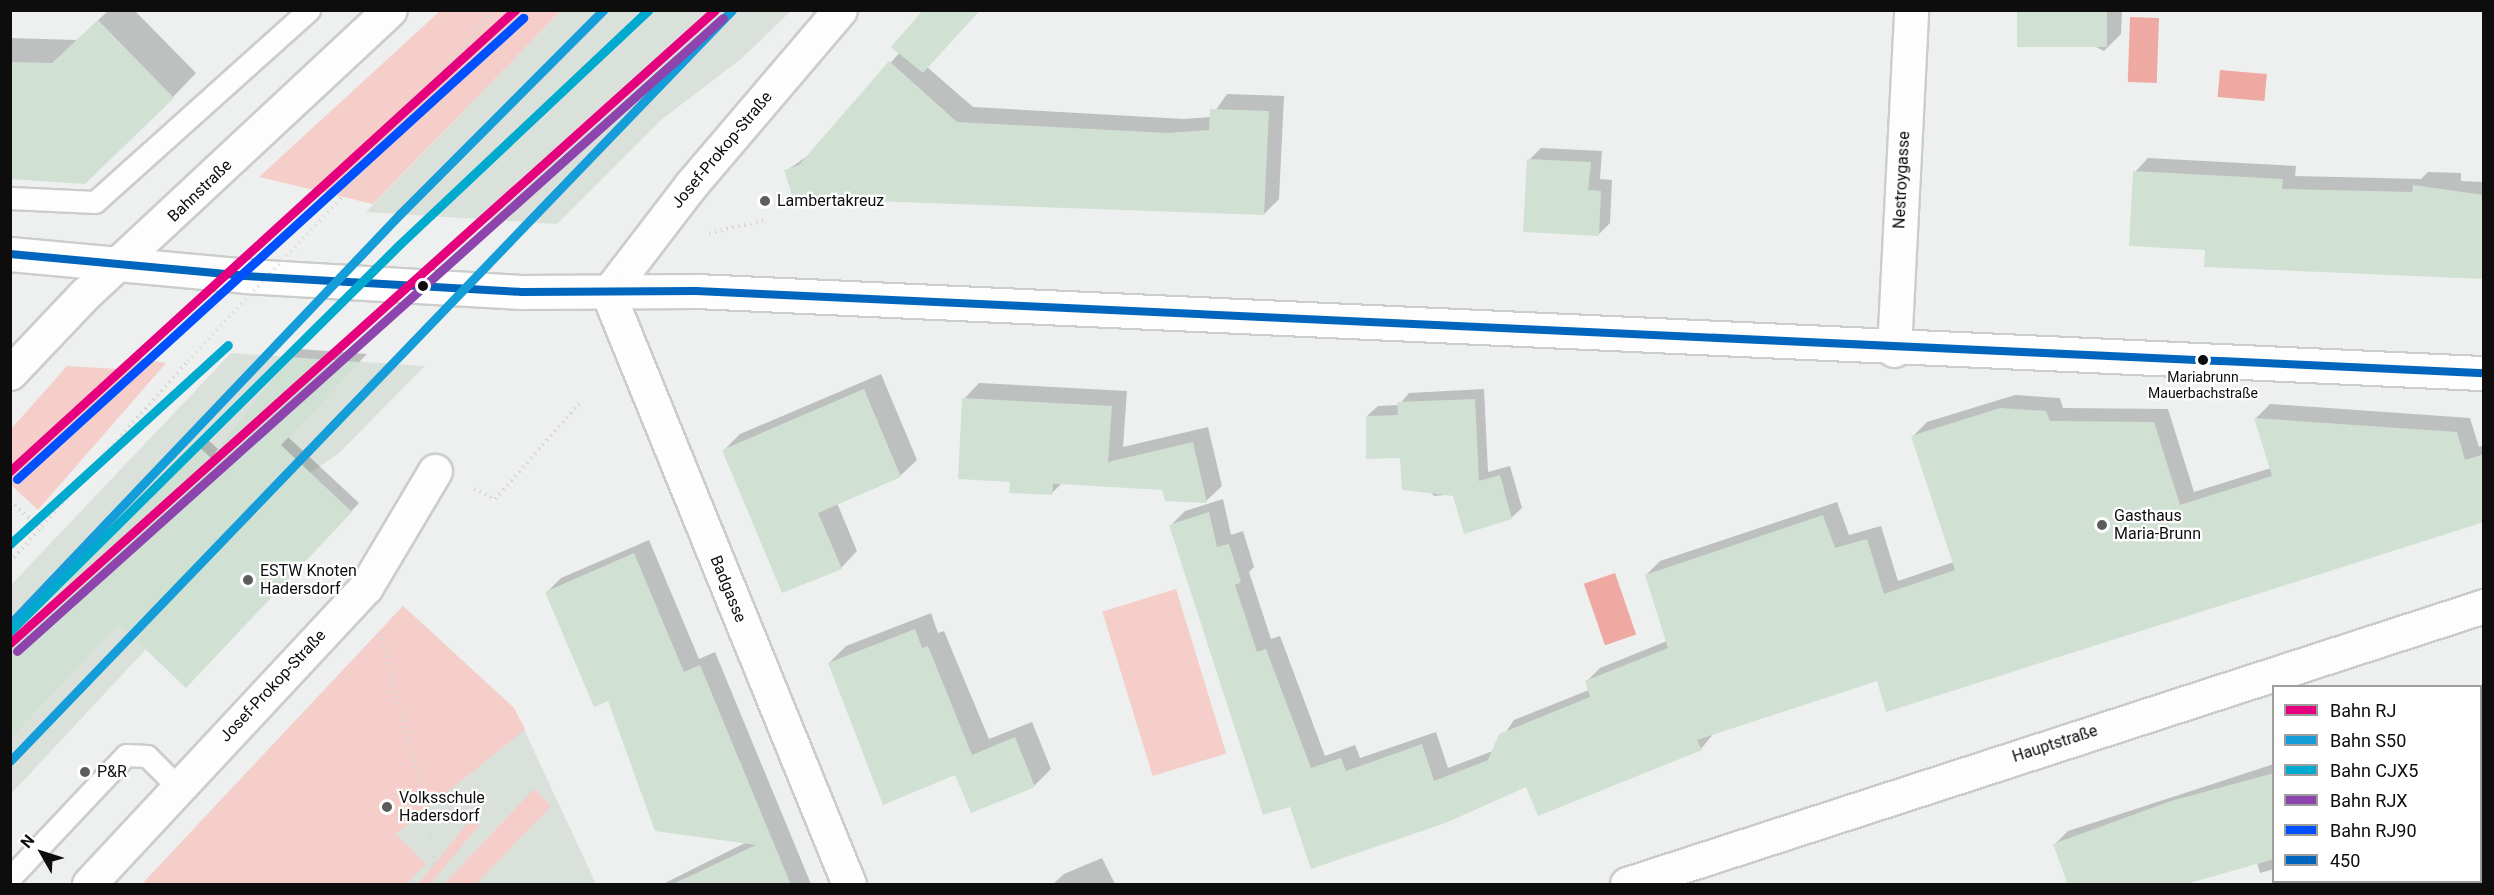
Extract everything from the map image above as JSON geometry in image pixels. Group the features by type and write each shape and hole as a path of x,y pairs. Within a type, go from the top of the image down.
{"main road":[{"name":"Bahnstraße","path":"10,373 118,266 390,10"},
{"name":"Josef-Prokop-Straße","path":"608,293 840,10"},
{"name":"Nestroygasse","path":"1894,350 1911,10"},
{"path":"10,254 118,266 500,291 608,293 696,291 1894,350 2484,373"},
{"name":"Badgasse","path":"608,293 849,885"},
{"name":"Josef-Prokop-Straße","path":"89,885 366,587 435,471"},
{"name":"Hauptstraße","path":"1627,885 2484,606"}],"lane":[{"path":"10,198 95,202 309,10"},
{"path":"10,878 126,755 147,756 179,788"}],"path":[{"path":"10,562 42,529 188,361 339,200 493,10"},
{"path":"734,230 766,220"},
{"path":"220,474 333,352"},
{"path":"435,471 495,499 579,404"},
{"path":"10,501 42,529"},
{"path":"366,587 427,809 434,864"}],"shaded area":[{"path":"440,11 561,11 373,204 259,177"},
{"path":"561,11 791,11 741,59 661,120 557,224 366,212"},
{"path":"2130,17 2159,18 2157,83 2128,82"},
{"path":"2220,70 2267,74 2264,101 2218,97"},
{"path":"231,353 425,366 338,454 310,473 11,794 10,586"},
{"path":"131,357 166,363 38,510 11,485 11,429 67,366 119,369"},
{"path":"1615,573 1636,634 1605,645 1584,584"},
{"path":"1176,589 1226,753 1153,776 1102,612"},
{"name":"Volksschule Hadersdorf","path":"403,606 514,708 596,884 142,884"},
{"name":"Volksschule Hadersdorf","path":"403,606 514,708 525,729 396,834 426,864 406,884 142,884"},
{"path":"534,789 551,806 476,884 444,884"},
{"path":"471,819 479,826 430,884 418,884"}],"building":[{"path":"923,10 980,10 923,73 891,47"},
{"path":"2017,10 2107,10 2107,47 2017,47"},
{"path":"98,20 174,98 85,184 10,179 10,62 52,63"},
{"path":"889,61 957,122 1168,133 1209,130 1210,109 1269,111 1264,215 815,199 795,204 784,170 799,165"},
{"path":"1527,159 1591,162 1588,190 1601,191 1599,236 1523,232"},
{"path":"2133,171 2283,179 2282,189 2412,192 2413,185 2484,195 2484,279 2204,267 2205,250 2129,246"},
{"path":"290,357 361,362 281,445 352,512 186,688 119,624 10,739 10,643 197,445 211,458"},
{"path":"864,389 901,477 818,513 842,569 782,593 722,450"},
{"path":"962,398 1112,406 1108,462 1193,442 1207,503 1165,501 1162,490 1059,484 1053,484 1052,495 1009,493 1010,482 958,479"},
{"path":"1475,399 1479,481 1500,475 1512,519 1464,534 1453,496 1402,490 1400,458 1366,459 1366,416 1398,415 1397,402"},
{"path":"2000,408 2046,411 2050,421 2154,422 2180,505 2272,476 2254,418 2457,432 2465,460 2484,454 2484,522 1886,712 1877,681 1697,740 1702,750 1538,816 1526,787 1448,822 1311,869 1290,807 1263,815 1169,525 1209,512 1217,547 1229,544 1241,582 1235,585 1257,652 1266,649 1311,768 1341,758 1346,771 1422,744 1434,781 1488,760 1499,734 1590,697 1585,681 1668,648 1645,575 1823,515 1835,548 1867,539 1884,594 1955,570 1911,436"},
{"path":"634,553 684,672 700,665 791,885 671,885 756,845 655,831 608,701 594,707 545,592"},
{"path":"915,629 922,648 928,646 972,755 1015,737 1035,787 971,813 955,775 883,805 828,663"},
{"path":"2272,774 2272,860 2183,885 2068,885 2053,844 2171,801"}],"rail line":[{"name":"RJ","path":"10,471 515,10"},
{"name":"S50","path":"10,624 400,214 603,10"},
{"name":"CJX5","path":"10,631 400,244 648,10"},
{"name":"RJ","path":"10,643 715,10"},
{"name":"S50","path":"10,761 732,10"},
{"name":"RJ90","path":"17,479 523,18"},
{"name":"RJX","path":"17,651 723,18"},
{"name":"CJX5","path":"10,544 228,345"}],"transit line":[{"name":"450","path":"10,254 245,276 522,292 696,291 2484,373"}],"place":[{"name":"Lambertakreuz","path":"765,201"},
{"name":"Mariabrunn Mauerbachstraße","path":"2203,360"},
{"name":"Gasthaus Maria-Brunn","path":"2102,525"},
{"name":"ESTW Knoten Hadersdorf","path":"248,580"},
{"name":"P&R","path":"85,772"},
{"name":"Volksschule Hadersdorf","path":"387,807"}]}
